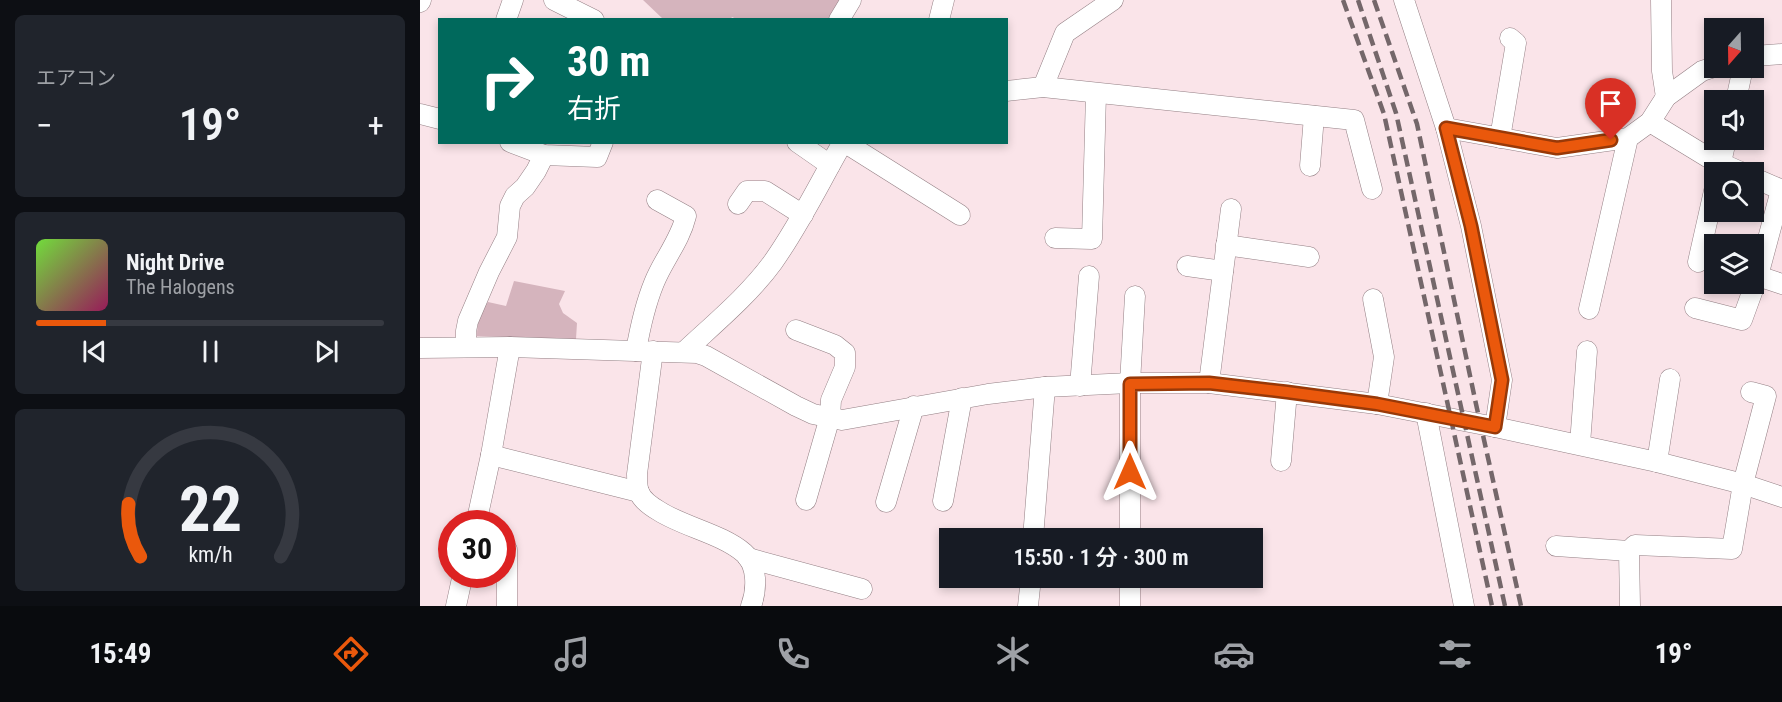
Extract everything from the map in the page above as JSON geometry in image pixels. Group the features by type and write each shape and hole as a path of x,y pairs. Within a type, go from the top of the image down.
{"street":[{"path":"507,18 513,0"},
{"path":"554,0 590,18"},
{"path":"839,18 851,0"},
{"path":"940,18 944,0"},
{"path":"1042,87 1065,33 1113,0"},
{"path":"1404,0 1446,128 1471,226 1502,380 1495,427"},
{"path":"1662,0 1662,70 1666,97"},
{"path":"1500,138 1516,43 1510,38"},
{"path":"1764,55 1782,54"},
{"path":"1446,128 1557,148 1628,138 1650,122 1666,97 1704,70"},
{"path":"1008,91 1042,87 1354,120 1372,189"},
{"path":"1055,238 1092,239 1096,94"},
{"path":"420,114 438,118"},
{"path":"1310,166 1314,116"},
{"path":"1650,122 1713,162"},
{"path":"1589,309 1628,138"},
{"path":"515,144 544,155 597,157 602,144"},
{"path":"800,144 830,165"},
{"path":"685,351 751,287 771,264 795,229 843,144"},
{"path":"847,144 960,215"},
{"path":"466,347 468,321 507,237 510,206 515,196 525,187 536,171 544,155"},
{"path":"1764,182 1782,190 1764,254"},
{"path":"738,204 747,191 765,191 803,215"},
{"path":"657,200 686,216 682,231 654,281 643,314 645,351 637,474 639,492 645,501 664,514 731,544 748,558 862,589"},
{"path":"1209,383 1231,209"},
{"path":"1698,262 1707,222"},
{"path":"1226,245 1309,257"},
{"path":"1187,266 1223,271"},
{"path":"1080,386 1089,276"},
{"path":"1764,278 1782,284"},
{"path":"1695,308 1742,320 1751,294"},
{"path":"1130,528 1130,384 1136,296"},
{"path":"1373,299 1384,357 1377,404"},
{"path":"796,330 835,345 845,353 845,367 831,400 830,417 806,500"},
{"path":"479,510 510,347"},
{"path":"420,348 510,347 685,351 706,356 813,414 842,420 962,398 1045,387 1209,383 1377,404 1426,413 1657,462 1743,484 1782,497"},
{"path":"1580,444 1587,351"},
{"path":"1657,462 1670,379"},
{"path":"1035,528 1045,387"},
{"path":"1281,461 1287,392"},
{"path":"1630,606 1629,551 1635,545 1732,549 1743,484 1766,396 1751,392"},
{"path":"943,501 962,398"},
{"path":"885,502 914,406"},
{"path":"1426,413 1464,606"},
{"path":"491,455 639,492"},
{"path":"1556,546 1629,551"},
{"path":"748,558 756,585 752,606"},
{"path":"456,606 460,588"},
{"path":"507,588 507,606"},
{"path":"1028,606 1029,588"},
{"path":"1130,588 1130,606"}],"shaded area":[{"path":"643,0 842,0 834,18 662,18"},
{"path":"514,281 565,291 559,304 563,313 577,323 576,339 477,336 485,306 488,302 506,306"}],"railway":[{"path":"1343,0 1384,114 1492,606"},
{"path":"1358,0 1396,113 1505,606"},
{"path":"1374,0 1417,124 1521,606"}],"route":[{"path":"1130,472 1130,384 1209,383 1287,392 1377,404 1495,427 1502,380 1471,226 1446,128 1557,148 1611,140"}]}
